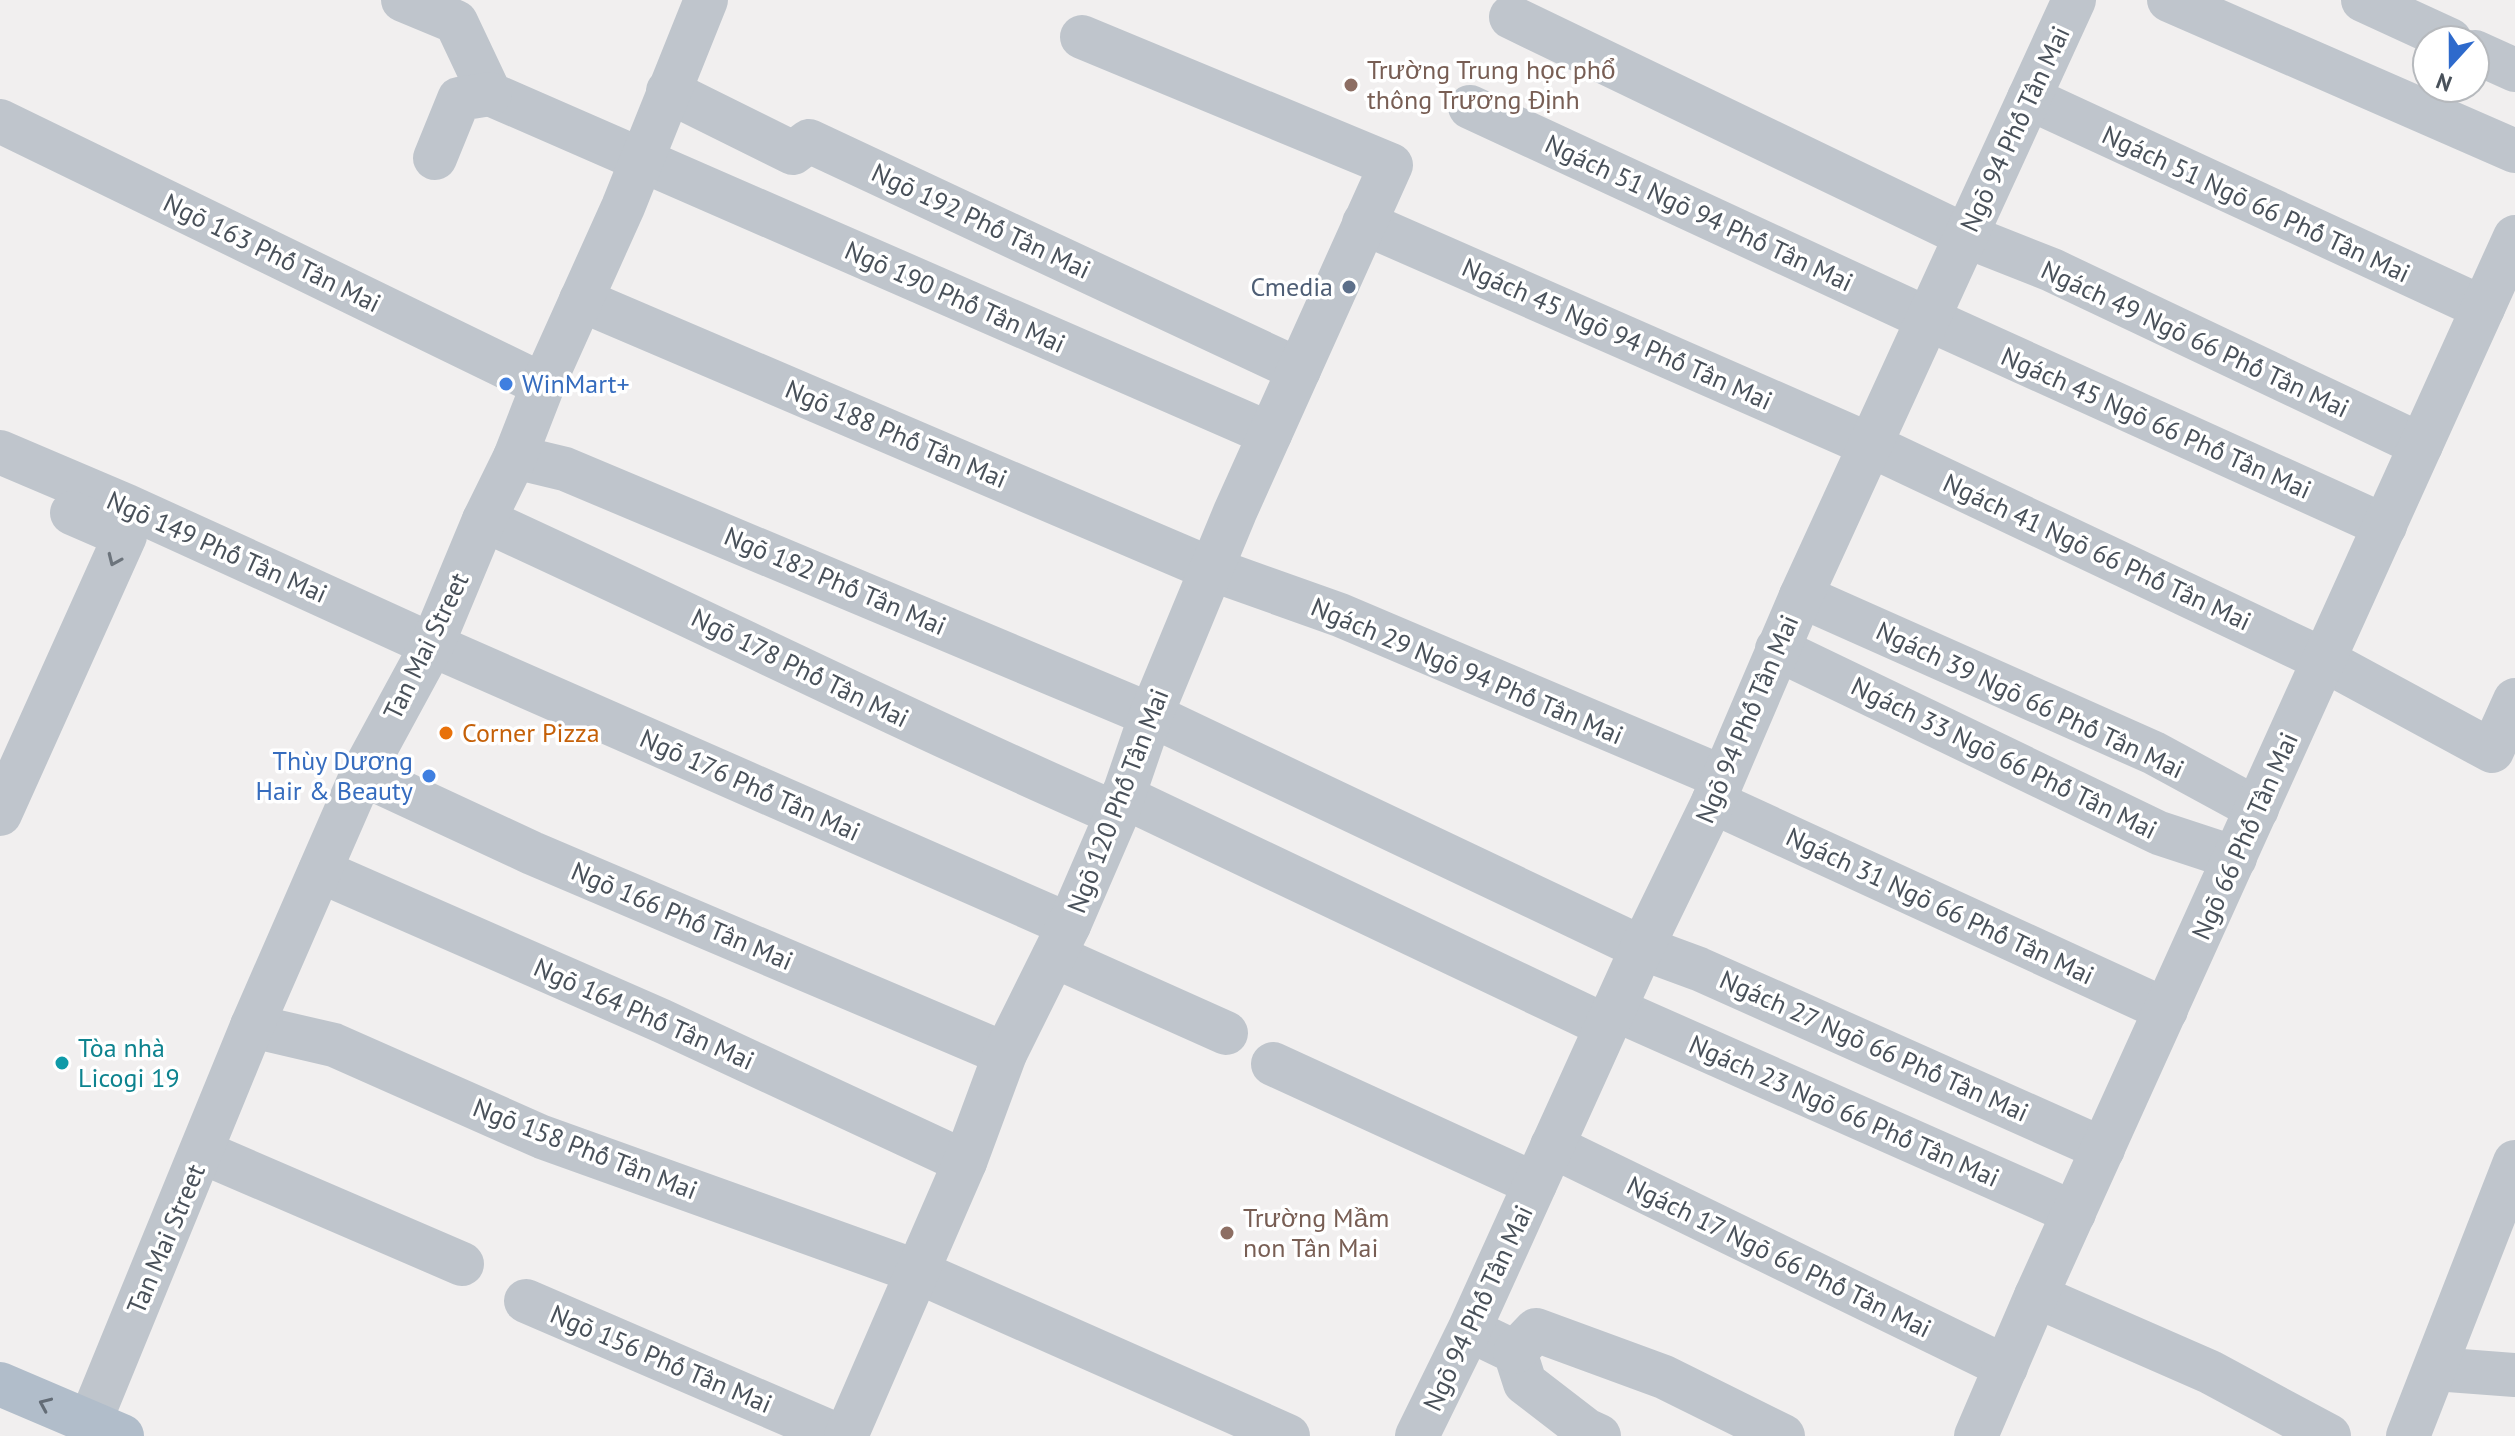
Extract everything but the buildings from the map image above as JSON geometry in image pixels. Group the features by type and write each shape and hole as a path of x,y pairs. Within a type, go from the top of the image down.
{"main road":[{"name":"Tan Mai Street","path":"0,1384 98,1432"}],"street":[{"path":"403,0 456,22 490,94 459,99 435,158"},
{"name":"Tan Mai Street","path":"98,1432 252,1026 362,774 432,645 623,207 706,0"},
{"name":"Ngõ 94 Phố Tân Mai","path":"1417,1436 1718,790 1777,649 2074,0"},
{"path":"2169,0 2515,151"},
{"path":"2363,0 2415,24"},
{"name":"Ngách 49 Ngõ 66 Phố Tân Mai","path":"1511,17 1966,236 2052,270 2421,445"},
{"name":"Ngõ 120 Phố Tân Mai","path":"846,1436 965,1162 1005,1054 1061,940 1120,805 1151,715 1211,569 1391,165 1082,37"},
{"path":"2491,59 2515,70"},
{"name":"Ngõ 192 Phố Tân Mai","path":"668,91 793,153 809,141 1299,370"},
{"name":"Ngõ 190 Phố Tân Mai","path":"490,94 1270,434"},
{"name":"Ngách 51 Ngõ 66 Phố Tân Mai","path":"2029,98 2483,308"},
{"name":"Ngách 51 Ngõ 94 Phố Tân Mai","path":"1470,107 1928,319"},
{"name":"Ngõ 163 Phố Tân Mai","path":"0,121 543,385"},
{"name":"Ngách 45 Ngõ 94 Phố Tân Mai","path":"1364,223 1870,445"},
{"name":"Ngõ 66 Phố Tân Mai","path":"1976,1436 2036,1296 2515,237"},
{"name":"Ngõ 188 Phố Tân Mai","path":"581,300 1211,569"},
{"name":"Ngách 45 Ngõ 66 Phố Tân Mai","path":"1928,319 2385,526"},
{"name":"Ngách 41 Ngõ 66 Phố Tân Mai","path":"1870,445 2324,660 2492,751 2515,700"},
{"name":"Ngõ 149 Phố Tân Mai","path":"0,452 127,506 432,645"},
{"name":"Ngõ 182 Phố Tân Mai","path":"515,457 565,469 1151,715 1642,948"},
{"path":"0,481 125,536 0,814"},
{"name":"Ngõ 178 Phố Tân Mai","path":"484,520 969,749 1120,805 1610,1018"},
{"name":"Ngách 29 Ngõ 94 Phố Tân Mai","path":"1211,569 1340,615 1718,790"},
{"name":"Ngách 39 Ngõ 66 Phố Tân Mai","path":"1801,596 2154,753 2257,809"},
{"name":"Ngõ 176 Phố Tân Mai","path":"432,645 1061,940 1226,1033"},
{"name":"Ngách 33 Ngõ 66 Phố Tân Mai","path":"1777,649 2159,833 2235,858"},
{"name":"Ngõ 166 Phố Tân Mai","path":"362,774 532,853 1005,1054"},
{"name":"Ngách 31 Ngõ 66 Phố Tân Mai","path":"1718,790 2166,1010"},
{"name":"Ngõ 164 Phố Tân Mai","path":"320,871 662,1021 965,1162"},
{"name":"Ngách 27 Ngõ 66 Phố Tân Mai","path":"1642,948 1699,969 2103,1149"},
{"name":"Ngách 23 Ngõ 66 Phố Tân Mai","path":"1610,1018 2074,1213"},
{"name":"Ngõ 158 Phố Tân Mai","path":"252,1026 334,1045 542,1137 918,1272 1288,1436"},
{"name":"Ngách 17 Ngõ 66 Phố Tân Mai","path":"1273,1064 1544,1165 2006,1367"},
{"path":"202,1152 462,1264"},
{"path":"2408,1436 2515,1162"},
{"path":"2036,1296 2210,1372 2329,1436"},
{"name":"Ngõ 156 Phố Tân Mai","path":"526,1301 839,1436"},
{"path":"1469,1330 1515,1352 1525,1383 1586,1430 1599,1436"},
{"path":"1515,1352 1536,1330 1664,1377 1783,1436"},
{"path":"2435,1369 2515,1375"}],"place":[{"name":"Trường Trung học phổ thông Trương Định","path":"1351,85"},
{"name":"Cmedia","path":"1349,287"},
{"name":"WinMart+","path":"506,384"},
{"name":"Corner Pizza","path":"446,733"},
{"name":"Thùy Dương Hair & Beauty","path":"429,776"},
{"name":"Tòa nhà Licogi 19","path":"62,1063"},
{"name":"Trường Mầm non Tân Mai","path":"1227,1233"}]}
